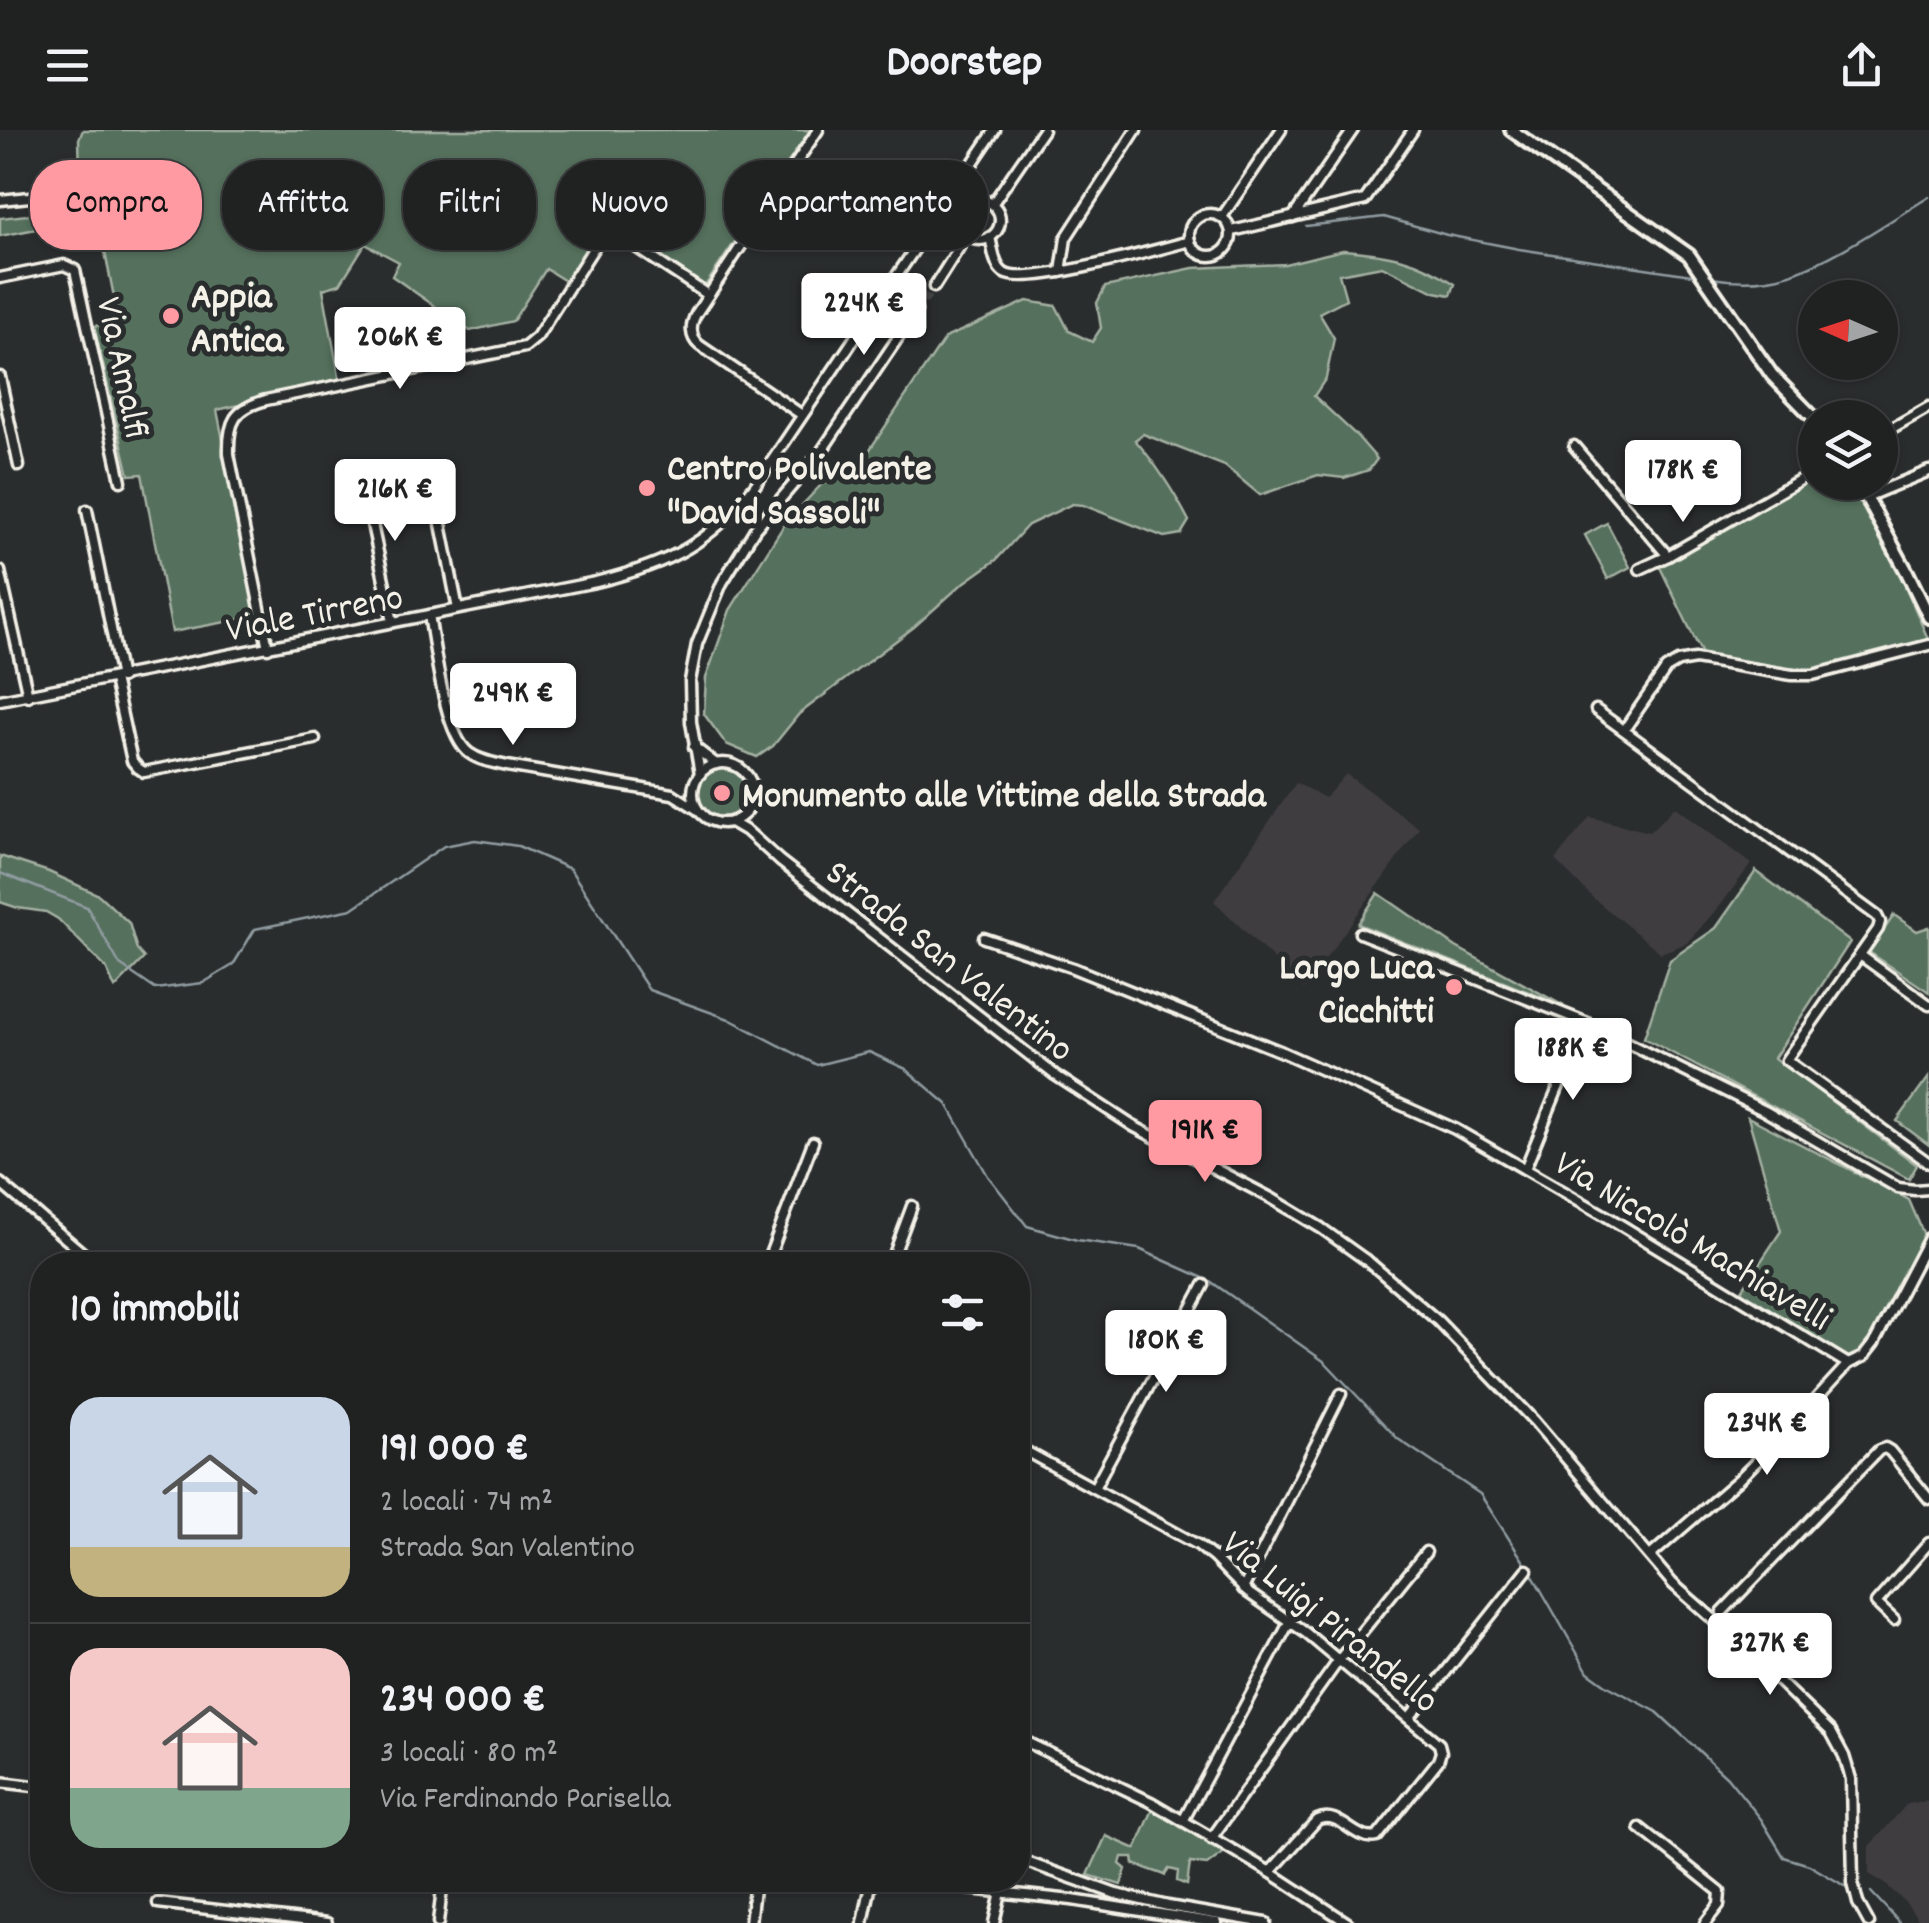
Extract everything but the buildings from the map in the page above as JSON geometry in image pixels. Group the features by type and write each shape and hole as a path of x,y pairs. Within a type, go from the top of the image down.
{"street":[{"path":"802,414 696,342 692,321 818,130"},
{"name":"Viale Tirreno","path":"0,700 616,577 692,547 740,504 995,130"},
{"path":"993,203 1043,130"},
{"path":"1061,272 1066,238 1136,130"},
{"path":"1222,217 1280,130"},
{"path":"1293,217 1354,130"},
{"path":"1232,231 1365,200 1413,130"},
{"path":"1511,130 1689,255 1772,375 1798,402"},
{"path":"0,200 30,197"},
{"path":"988,201 1000,214 996,232 990,238 997,264 1006,274 1018,277 1061,272 1190,241"},
{"path":"1200,216 1222,217 1232,231 1227,249 1216,256 1198,253 1190,241 1192,224 1200,216"},
{"path":"268,648 229,454 231,426 241,410 266,400 525,347 534,340 598,242 608,234 619,236 708,295"},
{"path":"934,287 957,250"},
{"name":"Via Amalfi","path":"0,278 64,264 72,266 121,481"},
{"path":"700,774 689,698 692,664 722,583 756,530 821,452 916,312"},
{"path":"0,377 19,466"},
{"path":"1898,425 1929,407"},
{"path":"1574,446 1668,556"},
{"path":"1898,484 1929,471"},
{"path":"361,473 394,622"},
{"path":"1640,569 1798,481"},
{"path":"436,494 458,609"},
{"path":"1868,500 1928,612"},
{"path":"87,510 132,761 138,768 144,772 316,739"},
{"path":"0,571 28,696"},
{"path":"429,615 452,726 468,752 507,766 673,794 714,822 731,822 746,812"},
{"path":"1624,730 1666,670 1678,662 1698,659 1813,675 1929,645"},
{"path":"1596,710 1876,914 1879,926 1786,1060 1929,1162"},
{"path":"694,748 716,764 734,765 748,777 753,795 746,812 748,832"},
{"path":"698,810 694,787 700,774 716,764"},
{"path":"673,794 694,787"},
{"name":"Strada San Valentino","path":"731,822 1055,1075 1141,1131 1286,1206 1370,1263 1438,1321 1499,1383 1679,1591 1729,1633 1831,1732 1844,1756 1852,1786 1853,1883 1869,1923"},
{"path":"1360,933 1586,1022 1765,1111 1898,1188 1929,1189"},
{"name":"Via Niccolò Machiavelli","path":"984,938 1073,968 1282,1052 1455,1129 1848,1364 1863,1357 1874,1343 1929,1238"},
{"path":"1860,955 1929,1004"},
{"path":"1525,1169 1586,1022"},
{"path":"771,1252 813,1142"},
{"path":"0,1184 81,1252"},
{"path":"895,1252 912,1206"},
{"path":"1094,1488 1204,1285"},
{"path":"1650,1556 1738,1480 1848,1364"},
{"path":"1242,1589 1341,1394"},
{"path":"1722,1612 1878,1450 1885,1448 1890,1452 1929,1499"},
{"name":"Via Luigi Pirandello","path":"1030,1453 1198,1545 1242,1589 1339,1660 1439,1744 1440,1757 1380,1836 1366,1838 1334,1818 1323,1816 1270,1872"},
{"path":"1894,1620 1876,1603 1929,1543"},
{"path":"1211,1839 1339,1660 1426,1552"},
{"path":"1408,1718 1527,1570"},
{"path":"1183,1821 1290,1622"},
{"path":"1030,1744 1134,1792 1348,1923"},
{"path":"0,1782 30,1786"},
{"path":"1640,1828 1720,1892 1720,1905 1705,1923"},
{"path":"1030,1863 1116,1894 1266,1923"},
{"path":"438,1923 442,1892"},
{"path":"750,1923 753,1892"},
{"path":"864,1923 870,1892"},
{"path":"994,1923 1001,1892 1213,1923"},
{"path":"158,1903 327,1923"},
{"path":"1126,1923 1129,1909"}],"shaded area":[{"path":"1346,774 1419,828 1304,989 1214,901 1296,783 1325,798"},
{"path":"1675,807 1751,864 1687,943 1661,953 1593,898 1555,860 1590,817 1649,832"},
{"path":"1929,1801 1929,1923 1921,1923 1905,1902 1869,1874 1869,1847 1907,1804"}],"green space":[{"path":"83,130 810,130 790,160 724,160 724,250 729,250 705,286 648,250 704,250 704,160 556,160 556,250 589,250 567,282 546,269 513,321 470,331 392,276 399,262 376,250 383,250 383,160 222,160 222,250 361,250 340,284 323,289 340,382 217,410 258,616 172,632 142,474 129,475 94,326 119,322 105,250 202,250 202,160 80,160"},
{"path":"30,215 30,230 0,236 0,218"},
{"path":"1343,250 1402,259 1455,284 1451,295 1435,292 1382,266 1339,274 1346,299 1319,313 1334,338 1326,378 1314,396 1377,459 1369,470 1344,478 1318,475 1260,495 1225,466 1143,434 1135,440 1165,479 1189,521 1181,534 1164,537 1072,504 1028,525 996,560 799,714 773,746 757,757 726,744 704,714 706,678 730,610 786,522 822,484 854,473 945,338 1027,301 1056,306 1069,331 1092,342 1101,328 1097,303 1105,287 1193,268 1285,264"},
{"path":"1798,486 1798,500 1858,500 1903,581 1928,639 1819,670 1702,654 1659,565"},
{"path":"1607,523 1630,567 1608,579 1585,535"},
{"path":"722,769 739,776 746,793 739,810 722,817 705,810 698,793 705,776"},
{"path":"0,856 49,872 99,895 129,923 137,950 144,958 115,988 106,968 58,919 46,912 0,902"},
{"path":"1756,871 1850,942 1774,1058 1917,1165 1909,1179 1644,1038 1670,960 1716,928"},
{"path":"1378,893 1456,947 1564,1006 1358,924"},
{"path":"1894,915 1917,931 1929,927 1929,992 1869,952"},
{"path":"1929,1077 1929,1145 1897,1121"},
{"path":"1748,1117 1909,1200 1927,1242 1879,1336 1848,1364 1738,1296 1781,1231"},
{"path":"1153,1809 1223,1853 1207,1865 1190,1863 1187,1885 1177,1881 1178,1871 1169,1869 1165,1875 1134,1864 1133,1857 1122,1857 1120,1864 1126,1869 1121,1885 1088,1875 1106,1836 1136,1849"}],"waterway":[{"path":"1711,278 1771,279 1790,274 1843,249 1929,197"},
{"path":"1306,226 1384,217 1519,249 1698,276"},
{"path":"0,873 87,907 120,965 155,989 203,983 233,965 255,929 352,909 444,846 475,840 518,846 570,869 649,990 729,1019 817,1065 869,1052 906,1069 947,1104 988,1176 1027,1226 1077,1240 1139,1249 1210,1281 1325,1362 1398,1439 1480,1494 1588,1672 1657,1712 1727,1777 1761,1819 1784,1857 1809,1865 1845,1886"},
{"path":"1871,1892 1900,1923"}],"tunnel":[{"path":"916,311 934,287"}],"place":[{"name":"Appia Antica","path":"171,316"},
{"name":"Centro Polivalente \"David Sassoli\"","path":"647,488"},
{"name":"Monumento alle Vittime della Strada","path":"722,793"},
{"name":"Largo Luca Cicchitti","path":"1454,987"}]}
